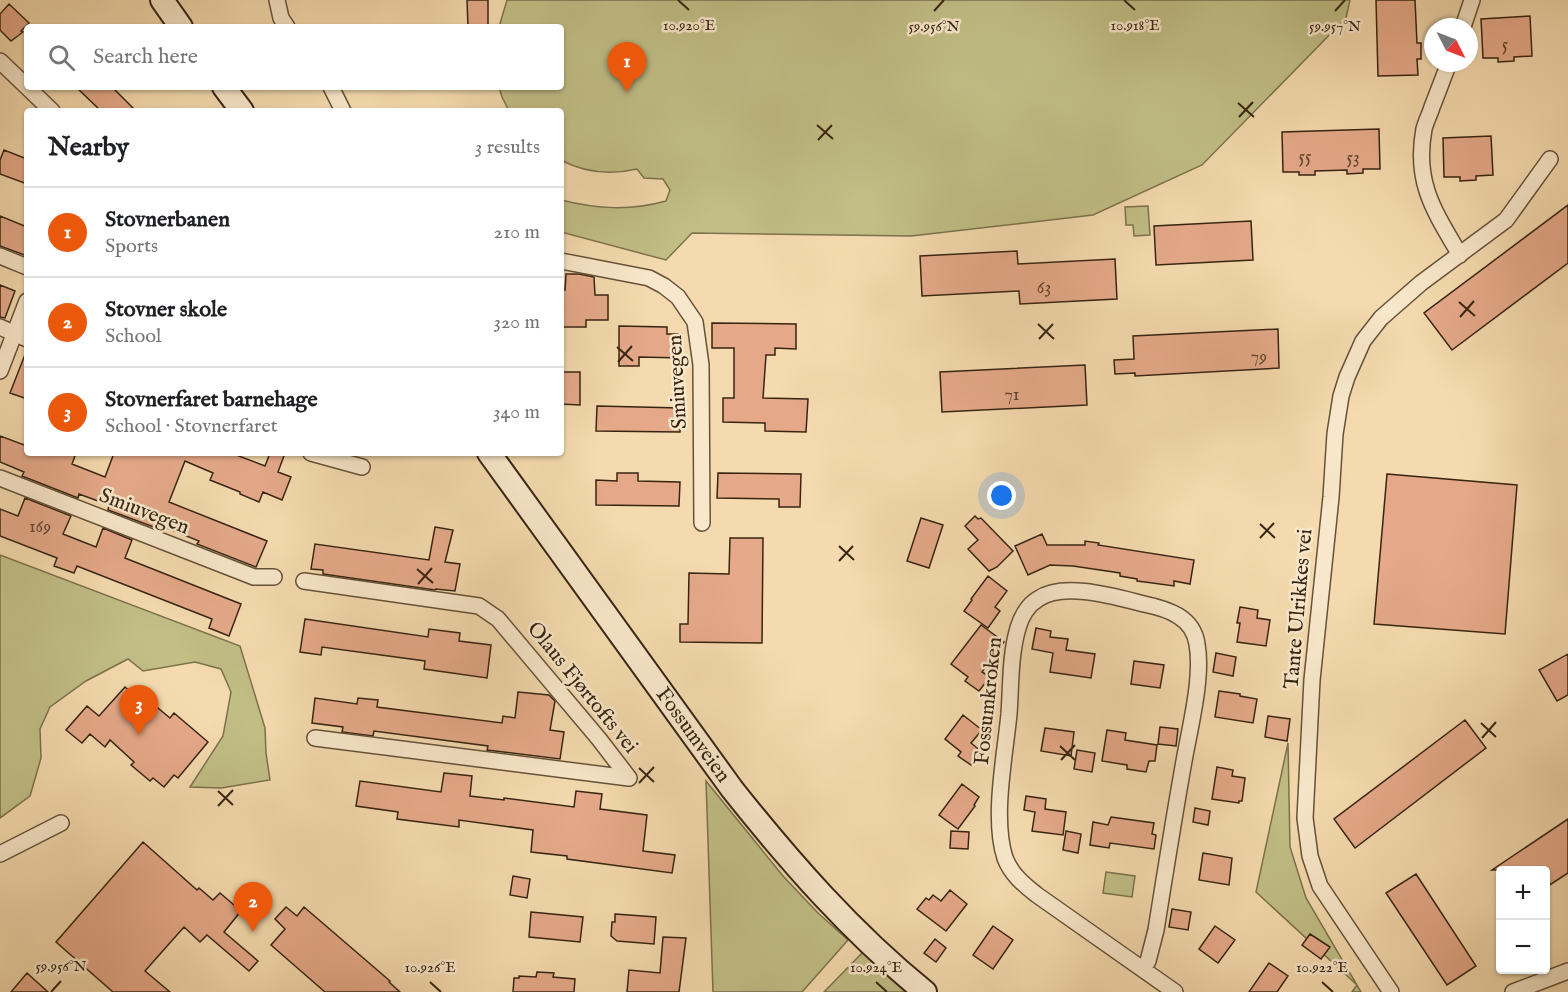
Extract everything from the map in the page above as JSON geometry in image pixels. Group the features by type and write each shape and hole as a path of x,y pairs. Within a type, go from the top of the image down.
{"street":[{"path":"162,0 179,24"},
{"path":"277,0 281,18 285,24"},
{"path":"1466,18 1472,0"},
{"path":"0,61 24,84"},
{"path":"1446,72 1425,127 1421,156 1423,179 1435,214 1460,255"},
{"path":"30,90 49,108"},
{"path":"226,90 240,108"},
{"path":"332,90 342,108"},
{"name":"Tante Ulrikkes vei","path":"1390,992 1320,886 1310,856 1305,818 1312,680 1331,497 1335,434 1341,396 1364,341 1381,318 1421,283 1506,220 1550,159"},
{"path":"0,256 24,266"},
{"name":"Smiuvegen","path":"564,262 649,278 678,297 695,322 701,365 702,523"},
{"path":"0,371 24,308"},
{"path":"322,456 362,467"},
{"name":"Fossumveien","path":"491,456 732,789 780,848 848,922 925,992"},
{"name":"Smiuvegen","path":"0,478 254,577 274,577"},
{"name":"Olaus Fjørtofts vei","path":"304,581 479,606 498,618 599,739 628,778 315,738"},
{"name":"Fossumkroken","path":"1143,969 1148,961 1156,930 1191,719 1198,673 1197,641 1188,623 1180,616 1163,608 1084,592 1065,591 1049,594 1038,599 1022,617 1015,643 1001,790 1001,833 1006,858 1016,877 1031,891 1175,992"},
{"path":"0,854 61,823"},
{"path":"1513,992 1568,971"}],"shaded area":[{"path":"507,0 1350,0 1346,18 1202,165 1093,215 911,236 692,233 666,260 564,233 564,201 601,207 639,206 666,201 670,190 663,179 644,178 637,169 598,172 579,168 564,161 564,108 508,108 500,90 564,90 564,24 500,24"},
{"path":"1148,206 1150,235 1134,236 1133,225 1126,225 1125,207"},
{"path":"0,555 240,646 265,728 270,780 221,788 190,787 223,736 231,692 221,669 195,662 143,671 128,659 86,681 50,707 40,729 41,758 30,796 0,818"},
{"path":"1288,743 1290,847 1306,898 1357,985 1256,892"},
{"path":"706,781 783,876 818,913 848,940 802,992 713,992"},
{"path":"1106,872 1135,876 1132,897 1103,893"},
{"path":"863,952 906,992 824,992"},
{"path":"1357,985 1361,992 1352,992"}],"building":[{"path":"467,0 488,0 488,24 468,24"},
{"path":"1376,0 1415,0 1417,43 1421,43 1421,59 1417,59 1418,75 1378,76"},
{"path":"9,4 29,23 24,24 21,31 23,32 11,41 0,30 0,14"},
{"path":"1530,16 1532,56 1514,57 1514,61 1498,62 1498,58 1483,58 1481,19"},
{"path":"79,90 115,90 133,108 98,108"},
{"path":"1379,129 1380,169 1363,169 1363,173 1347,174 1347,170 1315,171 1315,175 1283,172 1282,132"},
{"path":"1491,136 1493,175 1476,176 1476,180 1460,181 1460,177 1444,177 1443,138"},
{"path":"4,150 24,158 24,183 0,174 0,160"},
{"path":"1568,205 1568,263 1452,350 1424,313"},
{"path":"0,216 24,226 24,255 0,246"},
{"path":"1251,221 1253,260 1156,265 1154,226"},
{"path":"1017,251 1018,264 1115,259 1117,299 1020,304 1019,291 922,296 920,256"},
{"path":"566,274 594,277 595,295 608,295 608,320 586,320 586,327 564,327"},
{"path":"0,285 15,291 5,318 0,317"},
{"path":"712,323 796,324 796,349 775,348 775,355 766,355 763,398 808,399 806,432 765,431 765,423 723,422 723,398 734,398 734,348 712,348"},
{"path":"619,326 667,327 667,334 682,334 682,358 639,357 639,366 619,366"},
{"path":"1278,329 1279,368 1135,376 1135,373 1115,374 1114,360 1134,359 1133,336"},
{"path":"24,357 24,398 10,393"},
{"path":"1085,365 1087,405 942,412 940,372"},
{"path":"564,372 580,372 580,405 564,404"},
{"path":"597,406 681,408 680,432 596,431"},
{"path":"0,436 24,445 24,456 75,456 72,464 105,477 113,456 239,456 265,466 269,456 284,456 278,472 291,477 282,500 263,492 259,502 210,480 213,473 185,461 169,502 267,541 256,567 197,544 199,541 160,525 159,529 108,510 109,505 79,494 78,498 22,476 24,472 0,462"},
{"path":"617,473 638,473 638,481 680,482 679,506 596,505 596,480 617,481"},
{"path":"718,473 801,474 800,507 779,507 779,499 717,498"},
{"path":"1387,474 1517,485 1505,634 1374,624"},
{"path":"25,498 71,516 63,534 96,547 103,528 132,540 125,558 241,604 229,636 209,628 212,619 77,566 74,573 54,566 57,558 0,536 0,509 18,516"},
{"path":"975,516 978,519 981,518 1013,551 997,567 989,571 968,549 978,540 965,526"},
{"path":"921,518 943,525 929,568 907,561"},
{"path":"435,527 453,530 445,562 460,564 455,591 323,574 323,570 311,569 315,544 429,560"},
{"path":"1042,534 1047,545 1085,545 1085,541 1194,560 1190,584 1174,581 1174,586 1137,581 1137,579 1120,576 1120,573 1073,566 1050,565 1028,575 1015,546"},
{"path":"730,538 763,538 762,643 680,642 680,624 688,624 689,573 729,574"},
{"path":"988,576 1007,591 995,607 1000,611 988,628 964,611"},
{"path":"1240,607 1258,610 1257,618 1270,620 1266,646 1237,642"},
{"path":"305,619 428,637 429,629 460,633 459,641 491,645 487,678 424,669 425,661 322,647 321,655 300,652"},
{"path":"981,625 1004,642 982,672 990,677 979,691 965,681 968,677 951,664"},
{"path":"1036,628 1051,631 1050,637 1068,639 1066,650 1095,654 1091,678 1050,672 1053,653 1032,649"},
{"path":"1216,653 1236,657 1233,676 1213,672"},
{"path":"1568,654 1568,695 1557,701 1539,670"},
{"path":"1134,661 1164,665 1160,688 1131,684"},
{"path":"125,687 143,702 146,698 170,718 174,713 208,742 178,778 174,775 164,787 153,778 150,781 131,765 134,762 110,740 105,747 90,734 82,743 66,730 87,706 99,716"},
{"path":"1219,691 1257,699 1253,723 1215,717"},
{"path":"518,692 549,695 555,701 550,730 564,732 560,759 487,750 488,746 374,731 373,736 342,732 343,727 312,723 315,698 357,704 358,698 378,700 377,707 502,723 503,716 515,718"},
{"path":"963,715 982,730 971,743 982,752 971,765 958,756 961,752 945,739"},
{"path":"1268,716 1290,719 1287,741 1265,737"},
{"path":"1465,720 1486,748 1355,848 1334,819"},
{"path":"1160,727 1178,729 1176,746 1158,744"},
{"path":"1045,728 1074,732 1071,756 1041,751"},
{"path":"1107,730 1126,733 1125,740 1157,745 1155,761 1149,761 1146,772 1127,769 1127,765 1102,761"},
{"path":"1077,750 1095,753 1092,772 1074,769"},
{"path":"1217,767 1233,770 1232,776 1245,778 1242,801 1239,803 1212,799"},
{"path":"444,773 472,776 470,796 574,807 576,791 602,794 600,809 647,815 643,851 675,855 672,873 531,852 533,830 459,820 459,827 397,819 398,812 356,806 360,781 441,792"},
{"path":"962,784 979,797 958,829 939,815"},
{"path":"1026,796 1046,799 1045,809 1066,812 1063,835 1032,831 1035,812 1024,810"},
{"path":"1195,808 1210,811 1208,825 1193,822"},
{"path":"1111,817 1154,823 1152,834 1156,835 1154,849 1110,843 1109,848 1090,845 1093,822 1108,825"},
{"path":"1568,819 1568,873 1550,885 1550,866 1498,866"},
{"path":"951,831 969,832 968,849 950,848"},
{"path":"1066,831 1081,834 1078,853 1063,850"},
{"path":"143,842 197,890 199,888 213,900 220,893 241,911 224,932 258,961 249,971 207,935 200,942 184,927 145,971 170,992 113,992 56,942"},
{"path":"1203,853 1232,858 1229,885 1199,880"},
{"path":"1416,874 1476,966 1447,985 1386,893"},
{"path":"513,876 530,879 527,898 510,895"},
{"path":"950,890 967,904 946,931 917,909 926,898 929,900 933,895 941,901"},
{"path":"286,907 297,916 304,907 400,992 325,992 271,945 285,929 275,919"},
{"path":"1172,909 1191,912 1188,930 1169,927"},
{"path":"531,912 583,917 580,942 529,937"},
{"path":"615,914 656,917 654,944 617,941 611,936"},
{"path":"993,926 1013,940 993,969 973,955"},
{"path":"1215,926 1235,940 1218,963 1199,949"},
{"path":"1310,934 1330,947 1321,959 1302,945"},
{"path":"663,937 686,938 679,992 627,992 629,970 660,973"},
{"path":"935,939 946,948 936,962 924,953"},
{"path":"1269,963 1288,976 1277,992 1249,992"},
{"path":"537,972 554,973 553,977 575,979 574,992 513,992 514,978 536,977"},
{"path":"27,973 48,992 11,992"}],"place":[{"name":"Stovnerbanen","path":"627,92"},
{"name":"Stovnerfaret barnehage","path":"139,735"},
{"name":"Stovner skole","path":"253,932"}]}
